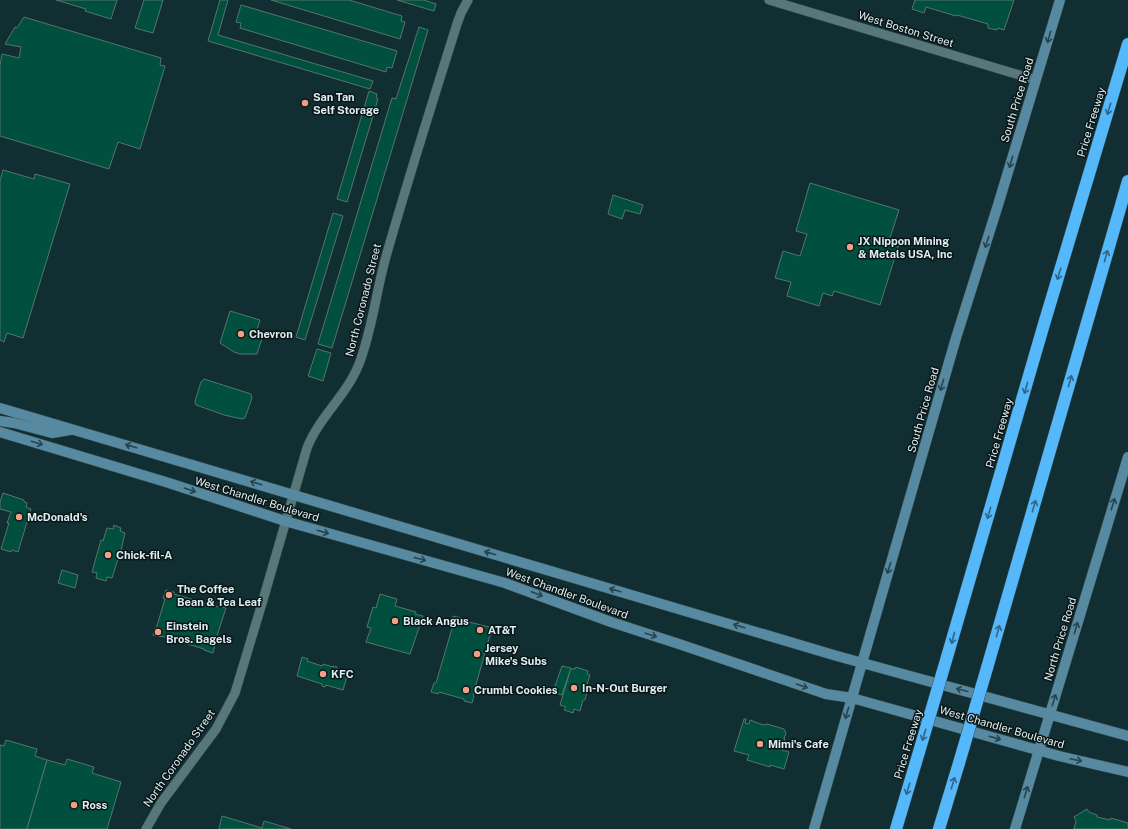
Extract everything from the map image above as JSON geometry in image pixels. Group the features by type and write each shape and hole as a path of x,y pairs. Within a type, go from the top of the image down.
{"highway":[{"name":"Price Freeway","path":"896,829 1128,44"},
{"path":"939,829 1128,181"}],"main road":[{"name":"South Price Road","path":"814,829 955,343 1060,0"},
{"name":"West Chandler Boulevard","path":"0,408 862,662 1128,736"},
{"path":"0,421 52,433 74,430"},
{"name":"West Chandler Boulevard","path":"0,432 169,483 285,521 504,583 611,622 826,694 852,698 1059,756 1128,772"},
{"name":"North Price Road","path":"1015,829 1128,456"}],"street":[{"name":"North Coronado Street","path":"146,829 161,803 212,735 229,706 240,676 311,436 352,378 362,358 376,307 387,253 460,13 468,0"},
{"name":"West Boston Street","path":"769,0 1036,80"}],"building":[{"path":"56,0 117,0 111,19 85,11 86,9"},
{"path":"144,0 163,0 153,33 135,28"},
{"path":"220,0 228,0 218,35 373,81 370,89 208,41"},
{"path":"271,0 349,0 402,16 401,21 405,22 400,39"},
{"path":"397,0 424,0 436,4 434,11"},
{"path":"915,0 1014,0 1004,30 998,28 997,30 988,28 988,24 926,7 924,13 912,9"},
{"path":"241,5 397,51 392,68 387,67 386,72 240,28 241,23 236,22"},
{"path":"24,17 161,58 160,65 165,66 140,149 118,142 109,169 0,136 0,65 2,54 19,58 21,47 5,44 15,27 17,28"},
{"path":"419,27 428,30 332,348 318,344 392,98 396,99"},
{"path":"369,91 377,94 376,98 378,99 347,202 337,199"},
{"path":"3,170 34,179 35,174 70,184 23,338 7,333 4,342 0,340 0,181"},
{"name":"JX Nippon Mining & Metals USA, Inc","path":"810,183 899,210 889,241 899,244 880,305 834,291 832,296 823,293 819,306 787,296 791,282 775,278 783,251 800,256 807,234 796,231"},
{"path":"613,195 643,205 640,214 625,210 622,219 608,214"},
{"path":"333,213 343,216 305,340 296,337"},
{"name":"Chevron","path":"230,311 260,320 256,333 263,335 257,354 240,354 220,343"},
{"path":"317,349 331,353 323,381 308,376"},
{"path":"204,379 251,394 252,398 245,418 242,419 224,415 196,405 195,401 201,382"},
{"name":"McDonald's","path":"3,493 24,500 24,502 27,503 26,507 31,509 18,552 12,550 11,552 1,549 11,512 0,509 0,502"},
{"name":"Chick-fil-A","path":"114,525 121,528 120,531 125,533 119,559 112,578 107,577 106,581 96,578 97,573 92,572 101,540 103,541 107,528 113,529"},
{"path":"62,570 78,575 75,588 58,583"},
{"path":"166,590 174,592 174,594 226,608 214,645 213,653 161,636 153,635 165,599 163,598"},
{"name":"Black Angus","path":"380,594 397,599 395,606 416,612 415,614 423,616 410,654 366,642 371,628 367,627 373,607 376,608"},
{"path":"453,616 461,618 461,620 493,628 472,703 464,701 464,699 439,692 438,694 431,692 434,683 436,683 453,625 451,624"},
{"name":"KFC","path":"302,657 308,659 307,661 322,666 323,664 333,666 337,667 337,670 347,672 343,690 326,685 325,687 322,686 322,684 297,676"},
{"path":"562,666 571,668 562,695 553,692"},
{"path":"576,667 588,671 587,674 590,675 585,691 587,692 585,700 583,700 580,711 574,709 573,713 564,710 566,707 560,705 571,668 573,670"},
{"name":"Mimi's Cafe","path":"744,719 746,719 745,723 749,724 750,720 763,725 767,724 784,729 786,733 782,750 789,752 784,769 770,765 770,767 747,760 749,755 734,751"},
{"path":"6,740 37,749 35,756 47,760 27,829 0,829 0,745 4,746"},
{"name":"Ross","path":"67,759 94,767 92,773 121,782 107,829 27,829 47,760 65,765"},
{"path":"1087,809 1089,812 1097,815 1097,817 1110,820 1111,818 1128,823 1128,829 1074,829 1076,821 1074,817"},
{"path":"222,816 262,828 264,821 291,829 219,829"}],"place":[{"name":"San Tan Self Storage","path":"305,103"},
{"name":"JX Nippon Mining & Metals USA, Inc","path":"850,247"},
{"name":"Chevron","path":"241,334"},
{"name":"McDonald's","path":"19,517"},
{"name":"Chick-fil-A","path":"108,555"},
{"name":"The Coffee Bean & Tea Leaf","path":"169,595"},
{"name":"Black Angus","path":"395,621"},
{"name":"AT&T","path":"480,630"},
{"name":"Einstein Bros. Bagels","path":"158,632"},
{"name":"Jersey Mike's Subs","path":"477,654"},
{"name":"KFC","path":"323,674"},
{"name":"In-N-Out Burger","path":"574,688"},
{"name":"Crumbl Cookies","path":"466,690"},
{"name":"Mimi's Cafe","path":"760,744"},
{"name":"Ross","path":"74,805"}]}
